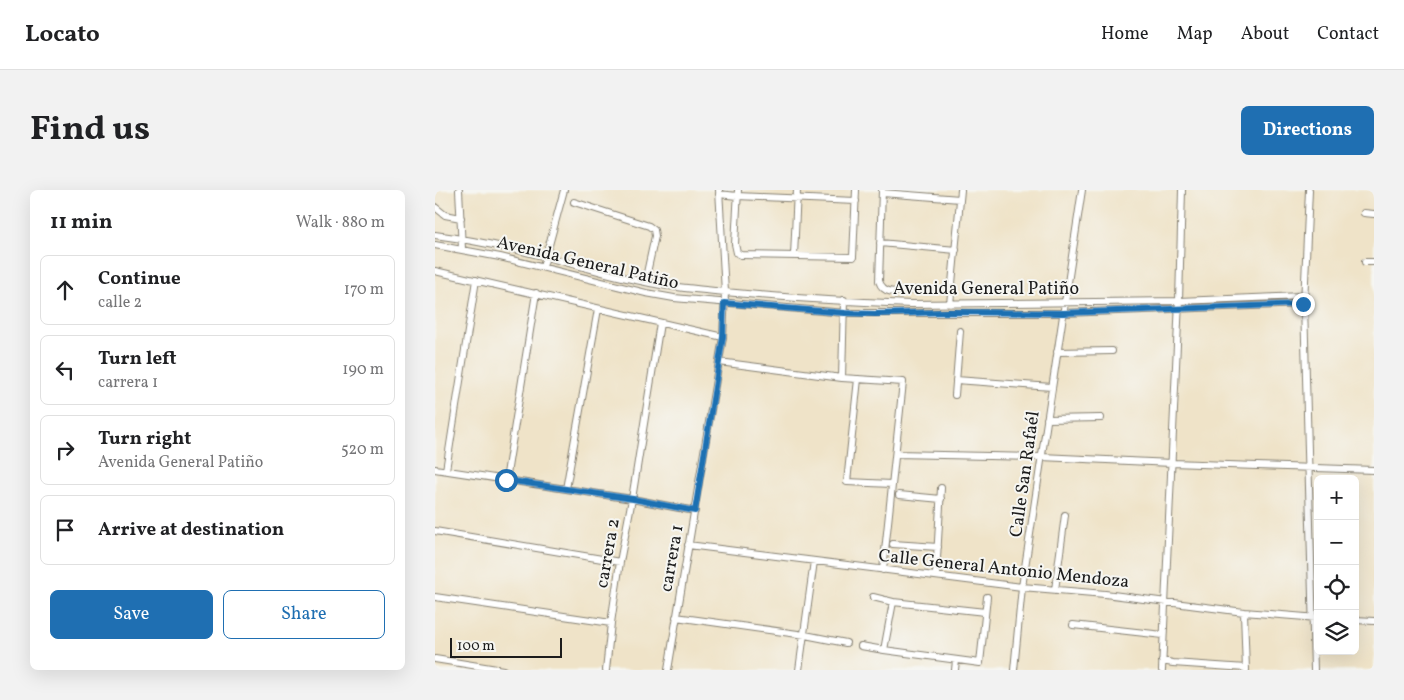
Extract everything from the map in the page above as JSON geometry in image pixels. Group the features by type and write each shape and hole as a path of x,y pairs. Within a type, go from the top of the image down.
{"street":[{"path":"459,190 462,249"},
{"path":"543,267 564,190"},
{"path":"794,256 797,190"},
{"path":"737,193 735,244 737,253 741,256 853,257 856,190"},
{"path":"950,304 961,190"},
{"name":"Calle San Rafaél","path":"1013,670 1041,457 1082,190"},
{"path":"1162,670 1179,309 1182,190"},
{"path":"1309,190 1303,304 1307,468 1315,610"},
{"path":"719,192 797,199 855,201"},
{"name":"carrera 1","path":"668,670 723,337 725,292 719,192"},
{"path":"915,290 890,292 881,287 879,281 882,192 960,199"},
{"path":"574,202 649,226 654,230 655,236 645,282"},
{"path":"435,207 445,214 461,218"},
{"path":"1364,213 1374,214"},
{"name":"Avenida General Patiño","path":"435,235 547,257 603,273 675,288 752,295 875,303 950,304 1179,301 1304,296"},
{"path":"881,243 956,250"},
{"name":"Avenida General Patiño","path":"435,245 462,249 674,298 845,313 1063,313 1303,304"},
{"path":"1365,262 1374,262"},
{"path":"435,271 723,337"},
{"path":"446,470 476,280"},
{"path":"506,480 536,293"},
{"path":"843,378 844,300"},
{"path":"566,489 598,309"},
{"name":"carrera 2","path":"606,670 620,562 633,499 660,323"},
{"path":"955,395 960,331"},
{"path":"1057,352 1112,351"},
{"path":"719,362 843,378 903,382 883,570"},
{"path":"858,379 847,482 892,484"},
{"path":"956,380 1052,387"},
{"path":"1047,419 1101,418"},
{"path":"896,454 1041,457 1374,470"},
{"path":"435,469 633,499 695,511"},
{"path":"936,576 941,488"},
{"path":"899,495 941,499"},
{"path":"1055,590 1065,515"},
{"path":"435,532 620,562"},
{"path":"893,544 938,548"},
{"name":"Calle General Antonio Mendoza","path":"688,545 1023,587 1105,594 1244,612 1314,618"},
{"path":"799,670 814,561"},
{"path":"435,597 611,623"},
{"path":"873,597 893,602 985,612"},
{"path":"861,646 980,663 987,597"},
{"path":"884,650 893,602"},
{"path":"1162,661 1246,669 1244,612"},
{"path":"676,617 805,635 846,643"},
{"path":"1359,620 1374,621"},
{"path":"1073,625 1163,635"},
{"path":"1314,655 1314,670"},
{"path":"435,659 503,670"},
{"path":"955,670 956,660"}],"route":[{"path":"506,480 633,499 695,511 723,337 724,303 875,314 948,312 1063,313 1303,304"}]}
